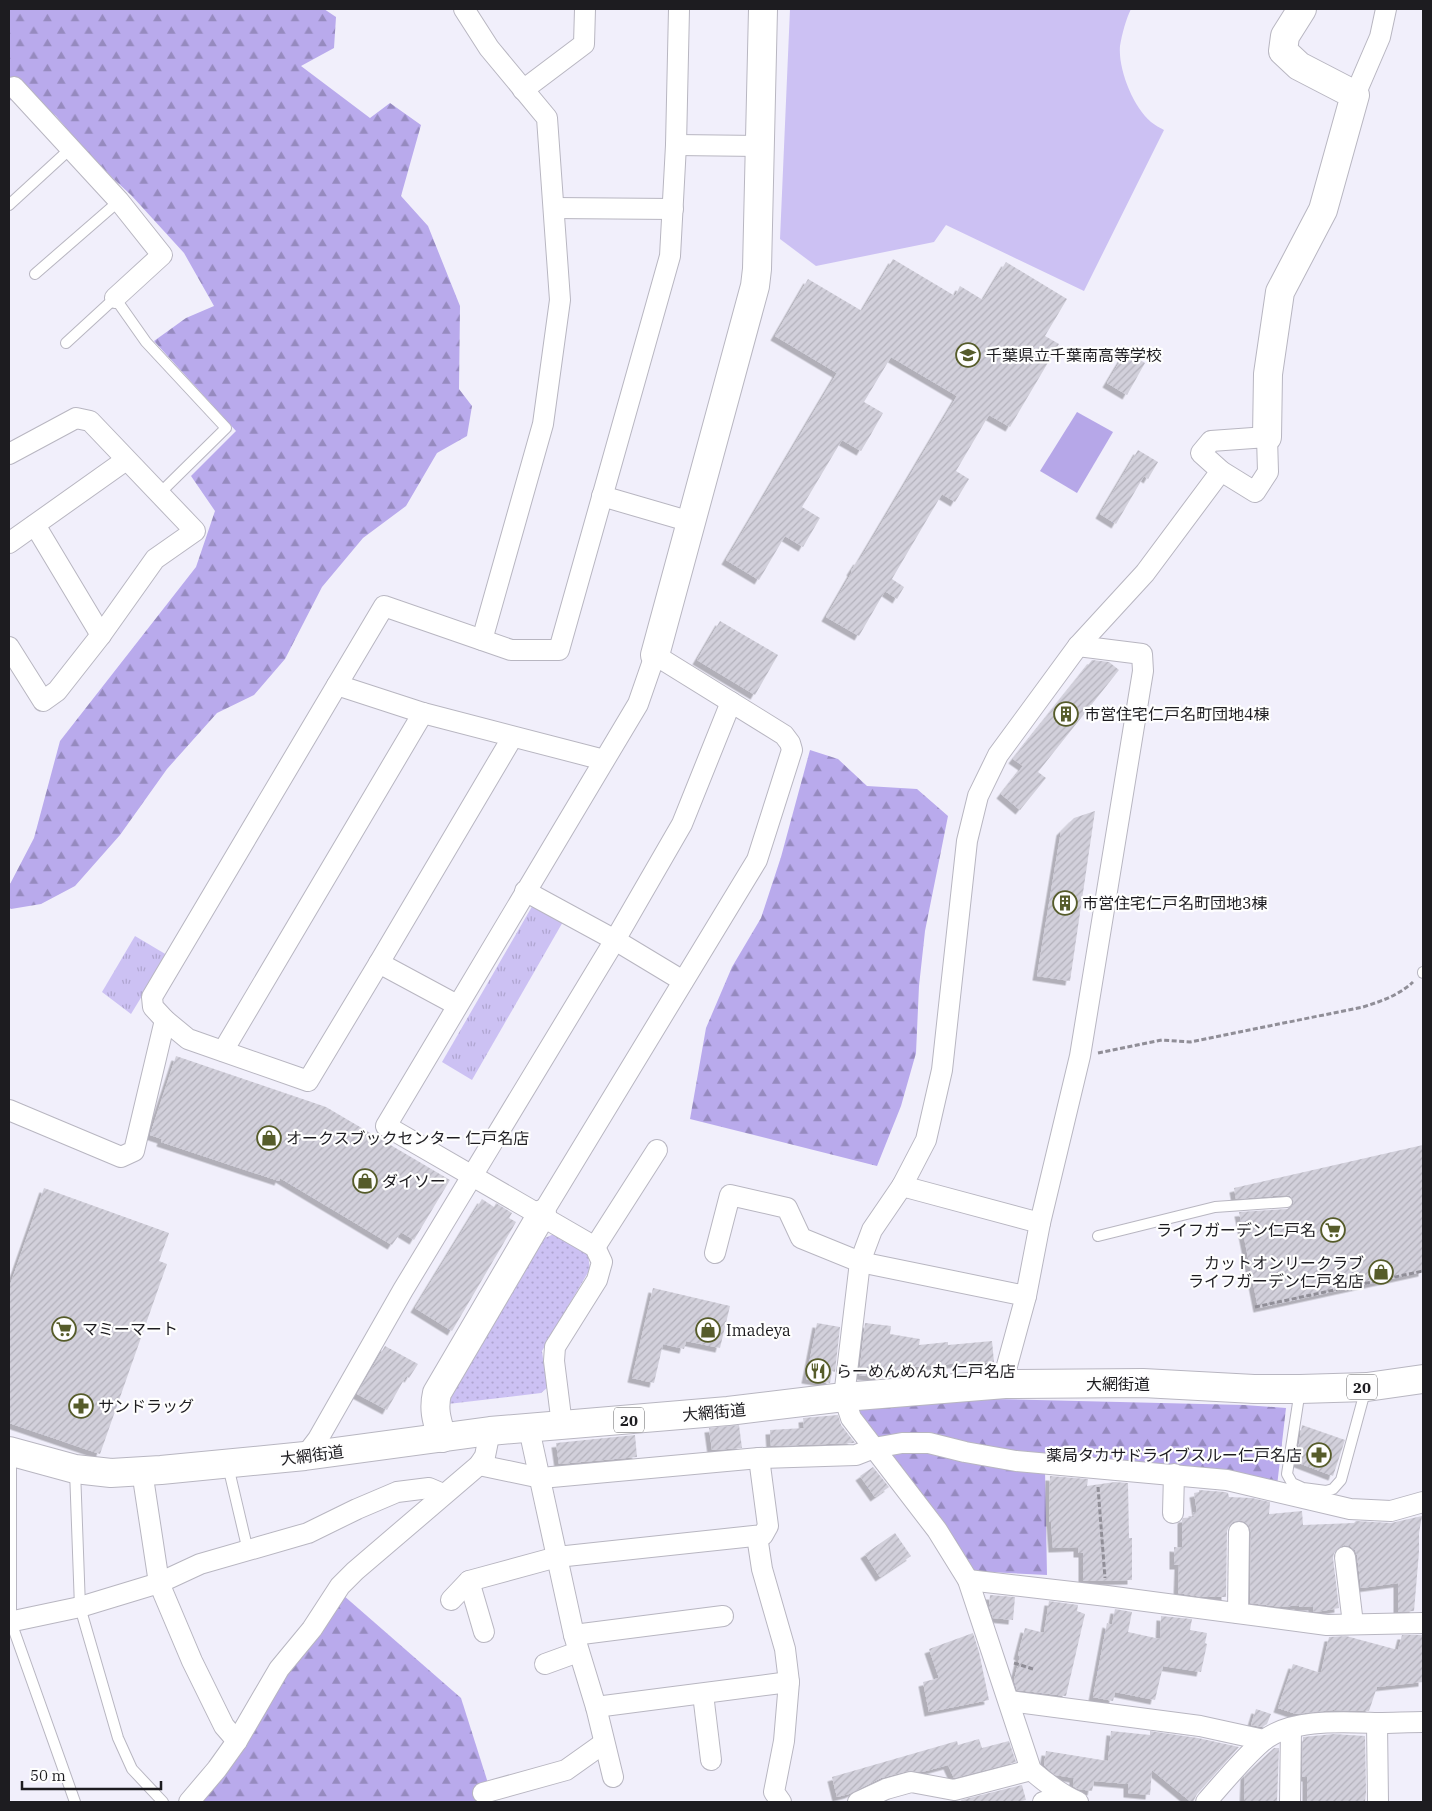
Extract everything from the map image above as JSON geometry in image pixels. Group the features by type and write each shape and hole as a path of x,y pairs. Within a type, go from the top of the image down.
{"main road":[{"path":"654,655 755,286 757,269 763,9"},
{"path":"1267,437 1268,374 1280,292 1323,210 1355,95 1299,66 1283,51 1285,36 1302,9"},
{"path":"442,1438 434,1404 438,1393 542,1214"},
{"name":"大網街道","path":"10,1451 75,1469 111,1473 228,1465 442,1438 490,1430 728,1411 844,1397 1005,1384 1143,1383 1254,1389 1300,1389 1366,1387 1423,1379"}],"street":[{"path":"465,9 489,48 547,118 560,300 543,424 482,640"},
{"path":"523,90 584,44 585,9"},
{"path":"512,738 308,1081 188,1040 153,1007 152,997 384,606 512,650 558,650 670,256 676,145 679,9"},
{"path":"1355,95 1380,37 1386,9"},
{"path":"12,91 119,201 162,255 115,298"},
{"path":"676,145 760,146"},
{"path":"554,208 673,209"},
{"path":"9,454 76,418 90,421 195,532 155,559 101,635 57,691 43,701 9,647"},
{"path":"1267,437 1268,472 1255,492 1221,471 1201,453 1211,441 1267,437"},
{"path":"9,544 126,460"},
{"path":"1071,1799 1046,1783 1031,1770 968,1580 937,1530 851,1418 844,1397 860,1262 872,1230 902,1186 926,1140 942,1070 967,841 978,796 998,755 1078,646 1144,574 1221,471"},
{"path":"602,496 691,522"},
{"path":"35,525 101,635"},
{"path":"1005,1384 1005,1373 1026,1296 1040,1223 1080,1056 1143,671 1142,654 1078,646"},
{"path":"542,1214 757,860 792,750 790,742 784,735 654,655 638,704 386,1126 595,1246 602,1262 597,1280 555,1347 554,1361 562,1425"},
{"path":"337,685 423,713 512,738 604,760"},
{"path":"306,1456 318,1439 403,1290 615,940 682,824 731,702"},
{"path":"222,1051 423,713"},
{"path":"525,891 615,940 683,981"},
{"path":"379,963 457,1005"},
{"path":"9,1110 121,1157 134,1151 165,1020"},
{"path":"595,1246 657,1150"},
{"path":"902,1186 1040,1223"},
{"path":"714,1253 730,1195 787,1208 801,1238 860,1262 1026,1296"},
{"path":"529,1428 576,1644 596,1707 613,1776"},
{"path":"189,1802 217,1769 237,1741 278,1670 312,1629 340,1586 443,1494 479,1465 485,1456 490,1430"},
{"path":"479,1465 541,1478 760,1458 856,1455 874,1448 902,1442 929,1444 1016,1461 1227,1480 1350,1509 1391,1511 1423,1502"},
{"path":"451,1600 469,1582 557,1557 763,1535 768,1526 760,1458"},
{"path":"142,1471 159,1583 224,1726 237,1741"},
{"path":"1173,1513 1174,1474"},
{"path":"10,1622 80,1607 159,1583 200,1564 308,1533 397,1492 429,1488 443,1494"},
{"path":"1238,1614 1239,1532"},
{"path":"757,1536 762,1569 786,1650 789,1682 784,1741 774,1792 781,1802"},
{"path":"1345,1557 1353,1624"},
{"path":"968,1580 1327,1625 1423,1623"},
{"path":"469,1582 484,1632"},
{"path":"546,1664 576,1644 723,1616"},
{"path":"596,1707 789,1682"},
{"path":"703,1694 712,1760"},
{"path":"1009,1701 1200,1726 1264,1740"},
{"path":"1206,1802 1232,1772 1264,1740 1275,1734 1317,1723 1423,1722"},
{"path":"1377,1723 1378,1802"},
{"path":"1290,1802 1291,1729"},
{"path":"482,1793 566,1770 604,1743"},
{"path":"858,1802 886,1789 911,1782 954,1790 1031,1770"},
{"path":"1042,1802 1071,1799"}],"lane":[{"path":"9,205 70,149"},
{"path":"35,274 119,201"},
{"path":"66,343 115,298 146,342 226,428 159,494"},
{"path":"1098,1236 1215,1207 1288,1202"},
{"path":"1300,1389 1287,1474 1292,1483 1303,1488 1326,1491 1333,1489 1341,1480 1366,1387"},
{"path":"10,1451 10,1622 75,1802"},
{"path":"228,1465 248,1551"},
{"path":"75,1469 80,1607 118,1738 132,1769 164,1802"}],"path":[{"path":"1080,1056 1162,1040 1190,1042 1363,1006 1387,1000 1406,988 1423,973"},
{"path":"1255,1307 1423,1271"},
{"path":"1097,1469 1107,1596"}],"green space":[{"path":"9,9 324,9 336,17 334,48 301,66 370,118 390,103 421,125 401,196 428,226 460,306 459,389 472,406 467,436 437,453 406,506 363,538 322,587 285,659 254,695 217,713 167,769 120,835 75,886 41,904 11,909 9,907 9,886 34,838 60,741 196,567 215,511 191,476 236,431 154,341 186,318 214,306 184,253 131,195 92,159 56,116 20,89 9,102"},
{"path":"790,9 1131,9 1124,27 1120,46 1121,65 1124,76 1138,107 1151,122 1164,130 1084,291 946,225 934,242 816,266 780,239"},
{"path":"810,750 838,759 867,786 917,789 948,816 925,931 919,986 916,1053 901,1106 877,1166 690,1119 706,1028 732,967 761,918 781,857"},
{"path":"534,903 564,920 472,1080 442,1062"},
{"path":"135,936 167,955 131,1014 102,992"},
{"path":"554,1234 588,1255 590,1269 542,1351 547,1388 541,1393 448,1404 447,1396 540,1240"},
{"path":"994,1399 1244,1405 1286,1408 1277,1486 1042,1458 926,1436 870,1437 856,1417 859,1408"},
{"path":"924,1448 969,1463 1013,1465 1045,1470 1047,1575 970,1571 885,1453"},
{"path":"343,1595 461,1698 494,1802 197,1802 274,1688"}],"shaded area":[{"path":"1077,412 1113,432 1077,493 1040,471"}],"building":[{"path":"893,259 955,296 960,286 983,300 1006,262 1067,299 1045,336 1059,344 1010,427 989,415 956,471 969,479 955,502 942,494 892,579 904,587 897,599 885,591 859,636 826,617 851,571 859,561 957,396 891,357 864,402 883,413 870,436 861,451 842,440 802,507 820,518 803,547 785,536 759,580 726,560 837,373 775,336 808,279 862,311"},
{"path":"1126,351 1145,363 1127,395 1107,383"},
{"path":"1138,450 1158,462 1148,479 1144,476 1116,524 1100,514"},
{"path":"720,621 778,655 755,695 697,660"},
{"name":"市営住宅仁戸名町団地4棟","path":"1092,660 1109,662 1119,670 1038,772 1046,778 1020,810 1001,794 1023,766 1013,759"},
{"name":"市営住宅仁戸名町団地3棟","path":"1095,811 1070,981 1037,976 1061,831 1074,818"},
{"path":"176,1056 326,1107 450,1180 414,1240 401,1232 392,1245 280,1178 279,1181 161,1142 162,1139 150,1135"},
{"name":"ライフガーデン仁戸名","path":"1423,1145 1423,1272 1258,1308 1239,1212 1287,1209 1293,1205 1294,1201 1287,1195 1236,1199 1234,1188"},
{"path":"44,1188 169,1233 159,1261 167,1264 100,1454 9,1423 9,1288"},
{"path":"482,1199 494,1207 496,1203 512,1213 509,1218 516,1222 452,1331 415,1308"},
{"path":"653,1288 730,1306 720,1348 686,1341 684,1349 663,1344 654,1383 632,1378"},
{"path":"817,1323 840,1327 835,1372 832,1371 830,1383 806,1379"},
{"path":"865,1323 891,1326 890,1334 920,1339 919,1345 948,1342 948,1345 992,1341 994,1362 915,1367 914,1374 885,1371 884,1378 859,1375"},
{"path":"385,1346 418,1364 409,1378 406,1376 387,1410 357,1394"},
{"path":"838,1415 841,1425 855,1443 771,1446 770,1430 804,1428 803,1418"},
{"path":"739,1425 742,1448 712,1450 709,1428"},
{"path":"1302,1425 1345,1440 1333,1476 1296,1462"},
{"path":"635,1435 637,1457 559,1464 556,1443"},
{"path":"873,1467 889,1487 875,1497 860,1476"},
{"path":"1050,1476 1088,1479 1087,1486 1115,1482 1128,1483 1129,1538 1132,1538 1132,1580 1083,1581 1083,1553 1078,1553 1078,1547 1053,1548 1051,1522 1049,1522"},
{"path":"1199,1490 1225,1492 1228,1493 1229,1497 1252,1498 1270,1502 1269,1514 1302,1511 1303,1525 1354,1523 1356,1521 1391,1523 1422,1516 1419,1533 1414,1611 1398,1612 1398,1583 1361,1588 1357,1555 1350,1546 1344,1545 1338,1548 1333,1558 1339,1608 1316,1612 1313,1611 1313,1606 1282,1607 1250,1603 1251,1532 1249,1526 1240,1520 1233,1522 1227,1531 1226,1597 1202,1597 1178,1593 1179,1565 1174,1565 1174,1547 1182,1548 1182,1520 1183,1518 1194,1517 1193,1512 1197,1512 1194,1493 1199,1492"},
{"path":"895,1533 911,1556 880,1577 865,1554"},
{"path":"990,1595 1015,1597 1013,1620 993,1618 989,1606"},
{"path":"1049,1601 1078,1605 1077,1611 1085,1614 1066,1696 1017,1690 1014,1680 1025,1628 1044,1633"},
{"path":"1115,1609 1132,1612 1128,1632 1160,1639 1161,1616 1192,1619 1190,1630 1207,1633 1205,1643 1207,1644 1201,1672 1163,1666 1155,1700 1115,1692 1113,1701 1093,1697 1107,1623 1112,1625"},
{"path":"973,1633 989,1700 929,1712 923,1682 939,1678 929,1649"},
{"path":"1402,1635 1423,1635 1423,1682 1377,1687 1369,1711 1333,1710 1296,1714 1278,1708 1293,1664 1321,1673 1329,1637 1346,1636 1398,1650"},
{"path":"1256,1709 1271,1714 1267,1724 1262,1727 1251,1725"},
{"path":"1111,1731 1150,1735 1150,1731 1198,1738 1239,1747 1197,1794 1193,1802 1152,1770 1150,1795 1128,1793 1128,1784 1094,1781 1092,1791 1078,1789 1073,1786 1074,1778 1055,1775 1044,1765 1046,1751 1108,1761"},
{"path":"1334,1734 1365,1736 1365,1802 1307,1802 1307,1777 1302,1777 1303,1737"},
{"path":"979,1739 982,1748 1009,1741 1016,1762 954,1778 948,1765 922,1772 908,1771 881,1778 849,1794 837,1797 832,1777 957,1741 958,1745"},
{"path":"1274,1748 1279,1748 1277,1802 1244,1802 1245,1775"},
{"path":"1022,1785 1026,1800 1016,1802 962,1802 961,1800"}],"place":[{"name":"千葉県立千葉南高等学校","path":"968,355"},
{"name":"市営住宅仁戸名町団地4棟","path":"1066,714"},
{"name":"市営住宅仁戸名町団地3棟","path":"1065,903"},
{"name":"オークスブックセンター 仁戸名店","path":"269,1138"},
{"name":"ダイソー","path":"365,1181"},
{"name":"ライフガーデン仁戸名","path":"1333,1230"},
{"name":"カットオンリークラブ ライフガーデン仁戸名店","path":"1381,1272"},
{"name":"マミーマート","path":"64,1329"},
{"name":"Imadeya","path":"708,1330"},
{"name":"らーめんめん丸 仁戸名店","path":"818,1371"},
{"name":"サンドラッグ","path":"81,1406"},
{"name":"薬局タカサドライブスルー仁戸名店","path":"1319,1455"}]}
